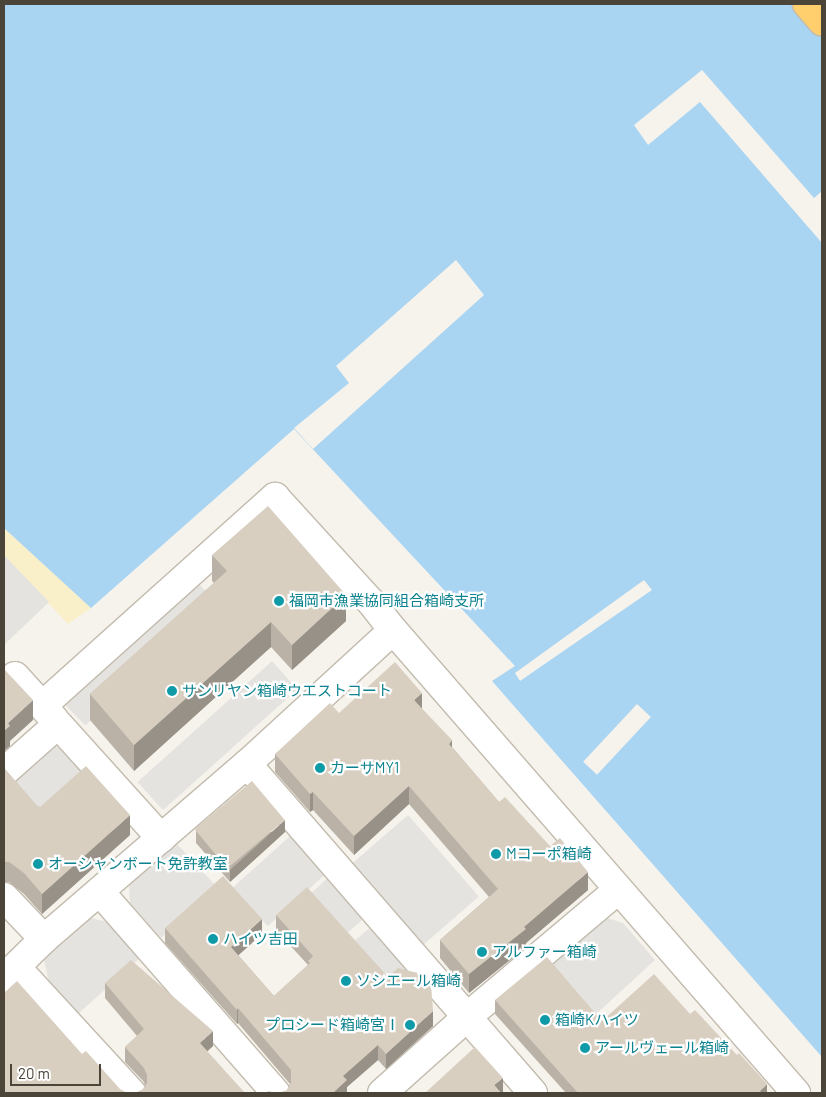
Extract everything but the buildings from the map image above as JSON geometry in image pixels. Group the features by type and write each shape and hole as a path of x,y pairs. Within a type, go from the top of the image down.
{"highway":[{"path":"807,4 822,20"}],"street":[{"path":"4,772 51,715 275,497 371,602 392,630 796,1093"},
{"path":"132,1093 10,972 44,940 247,764 392,630"},
{"path":"15,676 161,838"},
{"path":"247,764 534,1093"},
{"path":"382,1093 467,1017 618,890"},
{"path":"100,892 276,1093"},
{"path":"4,897 44,940"}],"sand":[{"path":"4,528 91,608 68,624 4,555"}],"shaded area":[{"path":"4,555 49,602 4,645"},
{"path":"194,579 215,601 85,726 65,704"},
{"path":"272,661 297,689 163,810 137,782"},
{"path":"63,746 89,775 39,820 9,785 50,747"},
{"path":"408,815 479,897 421,947 350,866"},
{"path":"290,836 325,875 268,926 233,888"},
{"path":"177,844 217,887 161,938 130,903 129,885"},
{"path":"329,877 365,917 345,935 309,895"},
{"path":"604,917 623,923 655,960 594,1016 549,964"},
{"path":"91,918 111,923 142,956 78,1014 49,983 44,959"},
{"path":"373,925 409,967 389,984 353,943"}],"water":[{"path":"4,4 822,4 822,191 814,198 702,70 634,125 648,145 700,102 822,243 822,1057 492,681 515,666 294,429 91,608 4,528"}],"pier":[{"path":"456,260 484,295 313,449 294,428 349,383 336,366"},
{"path":"644,580 652,590 520,681 515,673"},
{"path":"637,704 651,717 597,775 583,762"}],"place":[{"name":"福岡市漁業協同組合箱崎支所","path":"279,601"},
{"name":"サンリヤン箱崎ウエストコート","path":"172,691"},
{"name":"カーサMY1","path":"320,768"},
{"name":"Mコーポ箱崎","path":"496,854"},
{"name":"オーシャンボート免許教室","path":"38,864"},
{"name":"ハイツ吉田","path":"213,939"},
{"name":"アルファー箱崎","path":"482,952"},
{"name":"ソシエール箱崎","path":"346,981"},
{"name":"箱崎Kハイツ","path":"545,1020"},
{"name":"プロシード箱崎宮Ⅰ","path":"410,1025"},
{"name":"アールヴェール箱崎","path":"585,1048"}]}
